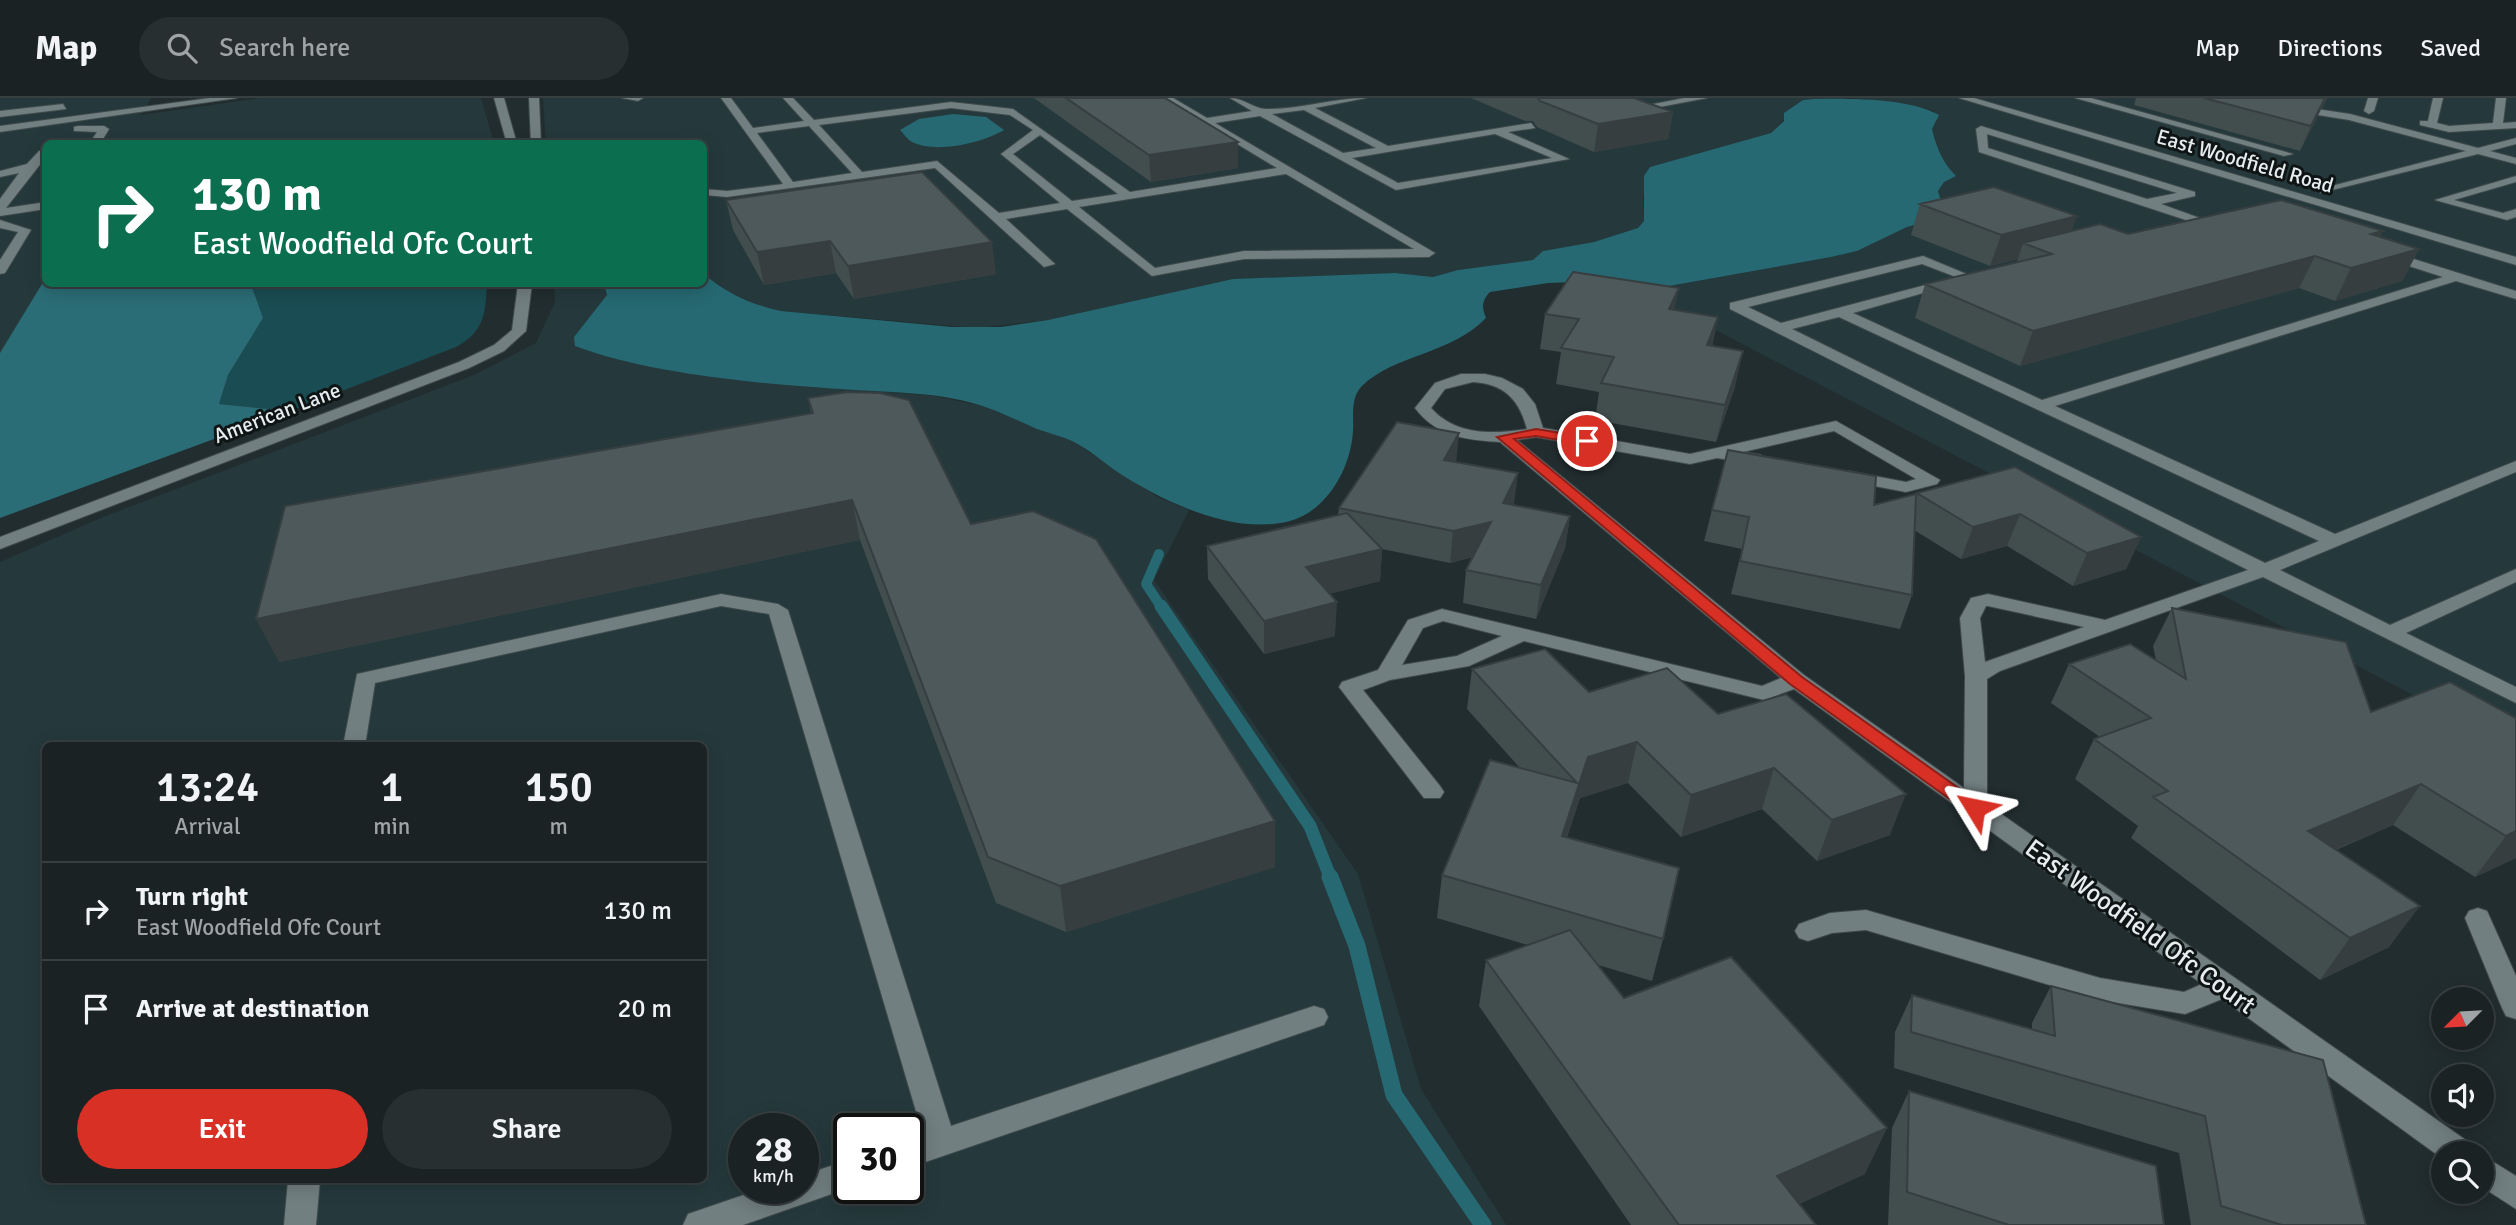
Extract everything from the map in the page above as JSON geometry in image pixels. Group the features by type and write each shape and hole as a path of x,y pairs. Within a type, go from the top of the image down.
{"street":[{"path":"0,104 61,98"},
{"path":"112,102 149,98"},
{"path":"0,129 232,98"},
{"path":"499,98 511,140"},
{"path":"534,98 536,140"},
{"path":"627,98 638,98"},
{"path":"788,98 859,175"},
{"path":"1040,130 1006,154 1152,272 1244,255 1429,253 1166,98"},
{"path":"1235,98 1396,187 1564,159 1496,131"},
{"path":"1205,121 1361,98"},
{"path":"1616,113 1702,98"},
{"name":"East Woodfield Road","path":"1964,98 2298,190"},
{"name":"East Woodfield Road","path":"2001,98 2516,261"},
{"path":"2086,98 2288,154"},
{"path":"2369,111 2373,98"},
{"path":"2432,125 2438,98"},
{"path":"2498,125 2502,98 2516,100"},
{"path":"730,99 790,186"},
{"path":"750,131 951,105 1013,111 1128,196"},
{"path":"0,114 74,106 68,121"},
{"path":"866,106 874,114"},
{"path":"1304,106 1386,149"},
{"path":"2351,130 2274,108 2350,117 2516,161"},
{"path":"2324,123 2369,111 2449,129 2516,125"},
{"path":"1340,157 1531,126"},
{"path":"60,131 104,129 97,140"},
{"path":"2147,203 2190,194 1981,129 1983,150 2147,203 2208,220 2175,228"},
{"path":"2365,134 2405,144"},
{"path":"2324,191 2516,141"},
{"path":"0,174 31,166 42,160"},
{"path":"707,192 727,194 937,164 1049,264"},
{"path":"0,210 31,166"},
{"path":"997,217 1289,170"},
{"path":"2515,180 2441,200 2503,217 2516,214"},
{"name":"East Woodfield Road","path":"2311,187 2447,226"},
{"path":"2270,204 2298,190"},
{"path":"0,210 42,205"},
{"path":"0,224 25,230 0,270"},
{"path":"2378,251 2516,295"},
{"path":"1779,328 1975,277 1923,260 1735,306 2262,572 2516,696"},
{"path":"2041,405 2456,276"},
{"name":"American Lane","path":"0,543 464,365 499,348 520,331 525,287"},
{"path":"1840,312 2335,541"},
{"path":"1536,432 1526,401 1488,377 1463,377 1438,386 1423,408 1436,425 1459,435 1504,437 1536,432 1690,458 1836,426 1931,480 1906,487 1825,472"},
{"name":"East Woodfield Ofc Court","path":"1504,437 1796,680 2442,1141"},
{"path":"1718,453 1770,462"},
{"path":"1976,676 1993,666 2262,572 2516,466"},
{"path":"2388,634 2516,575"},
{"path":"355,742 365,679 721,600 778,610 941,1143"},
{"path":"1975,808 1978,756 1976,676 1969,618 1978,602 1988,600 2107,626"},
{"path":"1385,674 1415,624 1442,615 1764,693 1796,680"},
{"path":"1432,792 1350,687 1385,674 1462,662 1523,634"},
{"path":"2478,918 2516,1008"},
{"path":"1808,931 1830,923 1866,920 2100,989 2185,1003 2223,987"},
{"path":"924,1149 1314,1017"},
{"path":"2494,1178 2516,1194"},
{"path":"699,1225 833,1179"},
{"path":"300,1225 304,1183"}],"shaded area":[{"path":"0,98 151,98 141,115 261,98 481,98 493,140 42,140 42,286 0,376"},
{"path":"543,98 1854,98 1803,100 1771,133 1650,167 1643,198 1644,221 1639,228 1594,242 1543,251 1533,260 1458,270 1433,277 1395,273 1233,279 1048,320 977,328 781,311 758,306 722,291 707,277 707,140 546,140"},
{"path":"1854,98 2516,98 2516,749 1626,283 1669,286 1857,251 1907,227 1932,221 1954,205 1940,198 1938,191 1944,182 1944,164 1932,129 1937,120 1934,111"},
{"path":"1861,99 1896,102 1927,109 1939,115 1932,129 1938,149 1956,176 1944,182 1938,191 1940,198 1955,205 1933,220 1907,227 1857,251 1831,257 1669,286 1602,281 1548,283 1490,292 1483,305 1486,318 1472,330 1456,340 1390,367 1362,386 1354,402 1351,445 1342,473 1326,498 1303,516 1290,521 1245,524 1199,513 1155,494 1072,441 970,402 916,394 706,376 637,364 575,346 574,337 607,295 605,287 707,287 707,276 740,297 781,311 952,327 1001,327 1048,320 1233,279 1395,273 1433,277 1458,270 1533,260 1543,251 1594,242 1638,228 1644,221 1644,176 1650,167 1771,133 1784,121 1784,113 1803,100"},
{"path":"953,114 986,117 1004,130 972,143 933,147 912,142 900,130 919,119"},
{"path":"42,284 42,287 252,287 263,318 228,375 219,404 290,411 0,518 0,353"},
{"path":"252,287 487,287 482,321 473,335 456,347 290,411 219,404 228,375 263,318"},
{"path":"554,287 605,287 607,295 602,304 574,337 619,359 782,383 935,396 986,407 1072,441 1158,497 1189,510 1154,580 1358,874 1421,1089 1506,1225 0,1225 0,562 103,517 474,375 536,343 555,302"}],"building":[{"path":"1066,98 1165,98 1238,142 1149,155"},
{"path":"1538,98 1634,98 1673,112 1598,124"},
{"path":"2204,98 2325,98 2311,126"},
{"path":"922,172 992,242 848,266 830,241 757,252 726,200"},
{"path":"1994,187 2077,216 2001,235 1920,204"},
{"path":"2281,200 2383,231 2371,234 2419,249 2351,268 2315,256 2033,331 1925,284 2052,254 2023,243 2100,224 2128,234"},
{"path":"1573,272 1679,288 1669,309 1718,317 1707,345 1743,351 1725,405 1601,383 1614,357 1561,348 1579,319 1545,314"},
{"path":"847,392 880,393 909,400 971,524 1033,511 1096,539 1275,821 1060,886 988,857 852,500 256,619 285,506 813,413 808,398"},
{"path":"1397,422 1459,433 1444,460 1518,473 1503,503 1570,516 1541,585 1466,570 1491,522 1453,531 1339,508"},
{"path":"1728,450 1876,476 1874,505 1916,494 1912,595 1740,561 1749,517 1712,510"},
{"path":"2015,467 2141,537 2087,553 2020,514 1973,527 1917,493"},
{"path":"1347,513 1382,549 1306,567 1337,602 1264,621 1207,546"},
{"path":"2172,608 2346,642 2371,712 2450,682 2516,718 2516,831 2506,836 2421,784 2308,831 2420,906 2350,938 2153,797 2168,791 2094,739 2151,718 2069,664 2130,644 2186,679"},
{"path":"1545,649 1589,692 1667,668 1718,714 1786,694 1906,794 1832,820 1774,768 1691,795 1637,742 1588,757 1562,836 1679,868 1663,939 1442,875 1490,760 1577,783 1472,669"},
{"path":"1570,930 1624,998 1731,957 1887,1128 1777,1176 1816,1225 1679,1225 1486,960"},
{"path":"2051,986 2323,1060 2366,1225 2282,1225 2221,1206 2205,1116 1911,1032 1912,995 2055,1036"},
{"path":"1909,1091 2156,1166 2164,1225 2009,1225 1907,1192"}],"waterway":[{"path":"1159,554 1146,584 1162,608"},
{"path":"1161,606 1310,826 1331,879"},
{"path":"1330,877 1357,946 1394,1095 1483,1225"}],"route":[{"path":"1587,441 1536,432 1504,437 1796,680 1975,808"}]}
